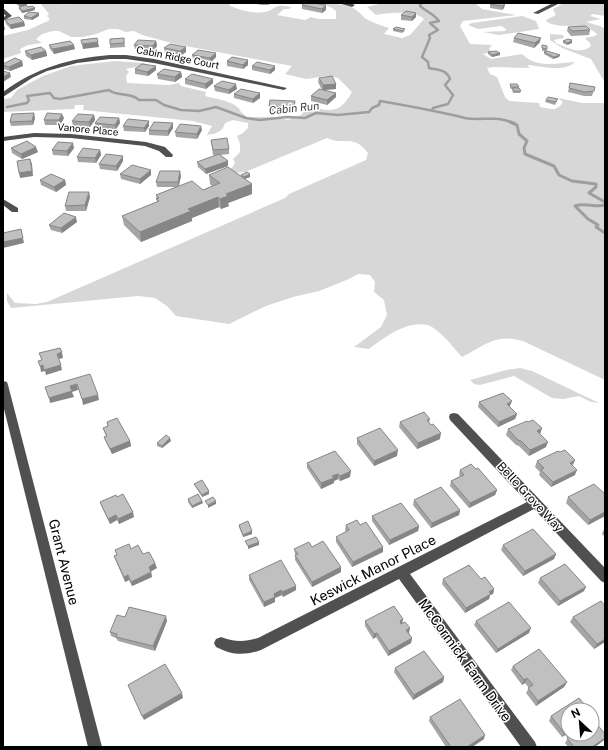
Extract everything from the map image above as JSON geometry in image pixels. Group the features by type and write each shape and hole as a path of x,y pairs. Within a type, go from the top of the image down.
{"street":[{"path":"340,3 352,5"},
{"path":"536,13 557,3"},
{"path":"3,10 9,16 3,19"},
{"name":"Cabin Ridge Court","path":"3,95 34,75 55,67 73,62 112,57 149,60 284,88"},
{"name":"Vanore Place","path":"3,139 34,135 71,136 146,144 162,149 169,155"},
{"path":"3,201 15,210"},
{"name":"Grant Avenue","path":"3,385 95,747"},
{"name":"Belle Grove Way","path":"454,417 605,577"},
{"name":"Keswick Manor Place","path":"221,643 232,648 246,649 261,644 535,503"},
{"name":"McCormick Farm Drive","path":"401,572 530,747"}],"shaded area":[{"path":"40,3 229,3 230,6 256,12 269,11 281,6 291,7 289,9 284,9 277,15 305,20 311,17 318,19 336,19 336,11 313,3 344,5 357,10 368,20 389,28 384,34 402,38 410,35 424,19 420,16 408,13 376,15 367,7 383,3 475,3 482,9 516,15 463,21 460,26 470,44 492,45 489,49 492,52 483,54 491,59 522,54 534,62 547,64 575,62 559,68 528,65 529,68 487,68 490,74 497,77 505,97 509,101 539,103 540,107 553,109 556,109 563,102 558,98 582,103 605,103 605,380 523,341 514,339 498,339 462,357 446,338 428,325 412,325 396,331 369,349 354,347 381,327 387,315 384,300 374,292 375,282 370,275 358,274 319,291 293,297 266,306 229,324 176,316 167,306 155,298 138,296 11,308 7,301 7,293 15,303 36,304 47,302 285,198 289,194 366,160 368,153 358,143 338,141 327,138 245,172 218,176 232,168 235,163 233,159 240,152 240,144 237,136 248,128 248,123 233,120 225,123 222,129 218,132 207,135 212,126 193,121 83,110 84,105 75,105 74,109 3,112 4,99 11,98 17,90 43,76 71,66 115,61 144,63 148,65 126,69 129,72 126,76 127,83 169,85 179,83 181,86 206,92 205,96 220,99 235,105 247,117 274,117 288,120 301,115 309,106 334,110 339,108 348,99 352,92 338,78 327,76 306,79 285,74 292,66 175,44 142,35 134,31 126,32 118,29 109,29 83,37 71,37 59,31 53,31 42,34 36,39 42,43 28,45 20,49 21,53 3,59 3,36 28,30 50,19 47,16 49,14"},
{"path":"564,3 605,3 605,16 593,14 590,16 601,19 586,22 605,29 605,83 591,59 562,48 550,40 550,34 563,35 564,38 554,40 556,43 574,50 583,50 591,46 585,38 595,36 597,34 585,27 560,26 547,22 546,20 556,15 553,9"},
{"path":"522,16 536,21 539,29 499,35 483,32 505,31 505,28 501,26 478,29 468,25 472,23"},
{"path":"520,368 532,371 599,403 591,402 579,396 563,399 552,398 514,376 480,385 474,384 470,380 506,370"}],"building":[{"path":"304,3 326,5 322,9 302,5"},
{"path":"505,3 503,6 490,4"},
{"path":"26,5 28,7 32,6 35,8 22,11 19,7"},
{"path":"406,11 416,13 412,17 401,15"},
{"path":"29,12 39,13 31,18 24,16"},
{"path":"19,17 24,22 10,25 5,20"},
{"path":"586,26 590,30 572,31 568,27"},
{"path":"396,27 405,29 403,31 393,29"},
{"path":"518,33 541,38 535,43 514,38"},
{"path":"97,38 98,42 82,44 81,40"},
{"path":"124,38 124,43 110,44 110,39"},
{"path":"568,39 572,40 568,43 563,41"},
{"path":"138,40 156,41 153,46 134,45"},
{"path":"70,41 74,45 53,49 49,45"},
{"path":"170,44 186,47 180,51 164,48"},
{"path":"542,45 547,46 547,49 542,48"},
{"path":"41,47 46,51 31,55 25,51"},
{"path":"198,50 216,53 210,58 192,55"},
{"path":"496,51 500,53 492,55 488,52"},
{"path":"547,51 560,55 554,57 544,52"},
{"path":"232,57 248,60 243,65 227,61"},
{"path":"15,58 22,61 9,67 3,65 3,64"},
{"path":"257,62 275,66 270,70 252,66"},
{"path":"142,64 156,66 147,72 135,69"},
{"path":"164,69 181,72 175,77 157,74"},
{"path":"3,71 10,73 3,77"},
{"path":"192,74 213,79 205,84 185,79"},
{"path":"332,76 336,84 323,85 319,78"},
{"path":"222,81 236,84 229,90 214,86"},
{"path":"570,83 595,87 594,91 585,92 569,88"},
{"path":"510,84 517,84 519,87 511,87"},
{"path":"512,88 519,88 521,91 514,91"},
{"path":"241,89 260,93 253,99 234,94"},
{"path":"319,89 336,93 327,100 311,96"},
{"path":"548,97 558,99 555,102 546,100"},
{"path":"270,100 295,101 294,107 269,106"},
{"path":"34,113 32,121 10,122 12,114"},
{"path":"47,113 62,114 59,120 44,120"},
{"path":"78,114 94,115 89,122 72,121"},
{"path":"100,117 119,118 115,125 95,123"},
{"path":"128,119 149,121 144,128 123,126"},
{"path":"154,122 173,123 168,131 149,130"},
{"path":"180,124 201,126 197,134 175,132"},
{"path":"227,138 229,149 213,150 211,140"},
{"path":"27,141 36,147 21,154 11,148"},
{"path":"58,142 73,143 67,151 52,150"},
{"path":"83,148 100,150 95,158 77,157"},
{"path":"106,154 123,156 116,166 99,164"},
{"path":"219,154 228,161 205,169 197,162"},
{"path":"30,159 32,171 19,173 17,161"},
{"path":"132,165 151,170 140,179 120,174"},
{"path":"228,167 252,184 226,194 228,196 220,199 218,197 188,209 191,211 140,232 122,216 159,201 156,199 159,198 156,195 192,181 203,190 220,183 209,175"},
{"path":"160,171 180,171 178,182 156,182"},
{"path":"247,172 250,174 244,177 241,175"},
{"path":"51,174 65,180 54,187 40,180"},
{"path":"69,192 89,192 85,205 65,206"},
{"path":"64,213 76,217 61,228 49,225"},
{"path":"21,229 23,238 3,242 3,233"},
{"path":"60,348 62,352 57,354 61,365 44,370 43,365 40,366 38,361 42,360 39,353"},
{"path":"90,374 98,395 82,399 77,384 70,386 72,391 49,398 45,387"},
{"path":"503,393 512,401 507,404 517,414 499,422 479,402"},
{"path":"424,412 430,419 427,420 431,425 433,424 441,433 418,443 400,422"},
{"path":"117,418 130,441 110,449 104,437 107,436 103,428 108,426 107,422"},
{"path":"533,420 542,428 537,431 548,442 530,450 508,429"},
{"path":"380,428 398,450 374,461 357,438"},
{"path":"166,435 170,438 162,446 157,443"},
{"path":"565,450 575,460 570,463 577,470 553,482 541,470 544,468 537,461 558,451 560,452"},
{"path":"335,451 351,471 340,476 338,474 332,476 334,478 321,483 307,463"},
{"path":"471,464 476,469 478,468 497,490 470,503 451,481 464,475 460,470"},
{"path":"202,480 209,491 202,495 194,484"},
{"path":"594,484 605,494 605,512 590,520 568,497"},
{"path":"441,487 460,510 432,523 414,500"},
{"path":"123,494 133,512 118,519 116,515 108,519 100,502 116,495 117,497"},
{"path":"198,494 202,501 192,506 188,499"},
{"path":"213,497 216,501 208,505 205,501"},
{"path":"401,503 419,526 390,540 372,516"},
{"path":"357,520 360,525 366,522 383,547 353,562 336,537 349,530 346,525"},
{"path":"248,521 252,531 243,535 239,525"},
{"path":"533,529 556,554 525,571 503,545"},
{"path":"256,537 259,542 248,546 245,541"},
{"path":"323,541 341,567 312,582 295,555 298,554 294,549 309,542 312,547"},
{"path":"129,544 131,549 138,545 143,554 149,552 155,563 149,567 151,572 131,582 128,575 124,577 114,556 117,555 115,550"},
{"path":"281,560 296,586 282,592 281,590 274,594 275,597 264,602 249,575"},
{"path":"565,564 586,587 560,601 540,578"},
{"path":"469,565 481,579 485,577 494,589 489,592 491,594 466,608 443,579"},
{"path":"601,601 605,606 605,639 597,644 573,617"},
{"path":"509,602 531,628 498,649 476,621"},
{"path":"394,606 403,619 400,621 401,624 405,622 410,628 406,630 412,638 389,651 377,633 374,634 365,621"},
{"path":"129,607 166,616 153,646 116,637 117,634 110,632 117,615 125,617"},
{"path":"539,649 567,682 538,701 528,688 533,685 527,678 524,680 513,666"},
{"path":"424,651 444,677 414,695 395,668"},
{"path":"165,664 182,693 142,716 128,685"},
{"path":"579,698 582,702 573,702"},
{"path":"460,699 485,735 467,747 451,747 430,717"},
{"path":"560,710 560,728 551,716"},
{"path":"600,728 605,734 605,738 600,741"},
{"path":"570,742 599,742 592,747 574,747"}],"waterway":[{"path":"421,3 420,6 439,21 430,23 438,30 429,35 430,38 422,57 428,62 429,68 441,70 446,73 450,79 445,85 453,95 448,104 433,108 432,110"},
{"name":"Cabin Run","path":"7,107 27,103 29,100 27,96 50,93 54,98 60,99 109,90 132,96 139,100 156,100 164,105 181,110 199,111 216,107 246,118 260,120 287,117 305,118 316,113 338,115 369,112 372,108 379,105 380,101 465,118 499,119 514,123"},
{"name":"Cabin Run","path":"510,122 517,125 519,134 527,141 524,148 525,154 554,166 559,175 572,181 596,184 596,187 589,193 605,202"},
{"name":"Cabin Run","path":"605,205 575,206 588,219 598,225 596,227 605,233"}]}
